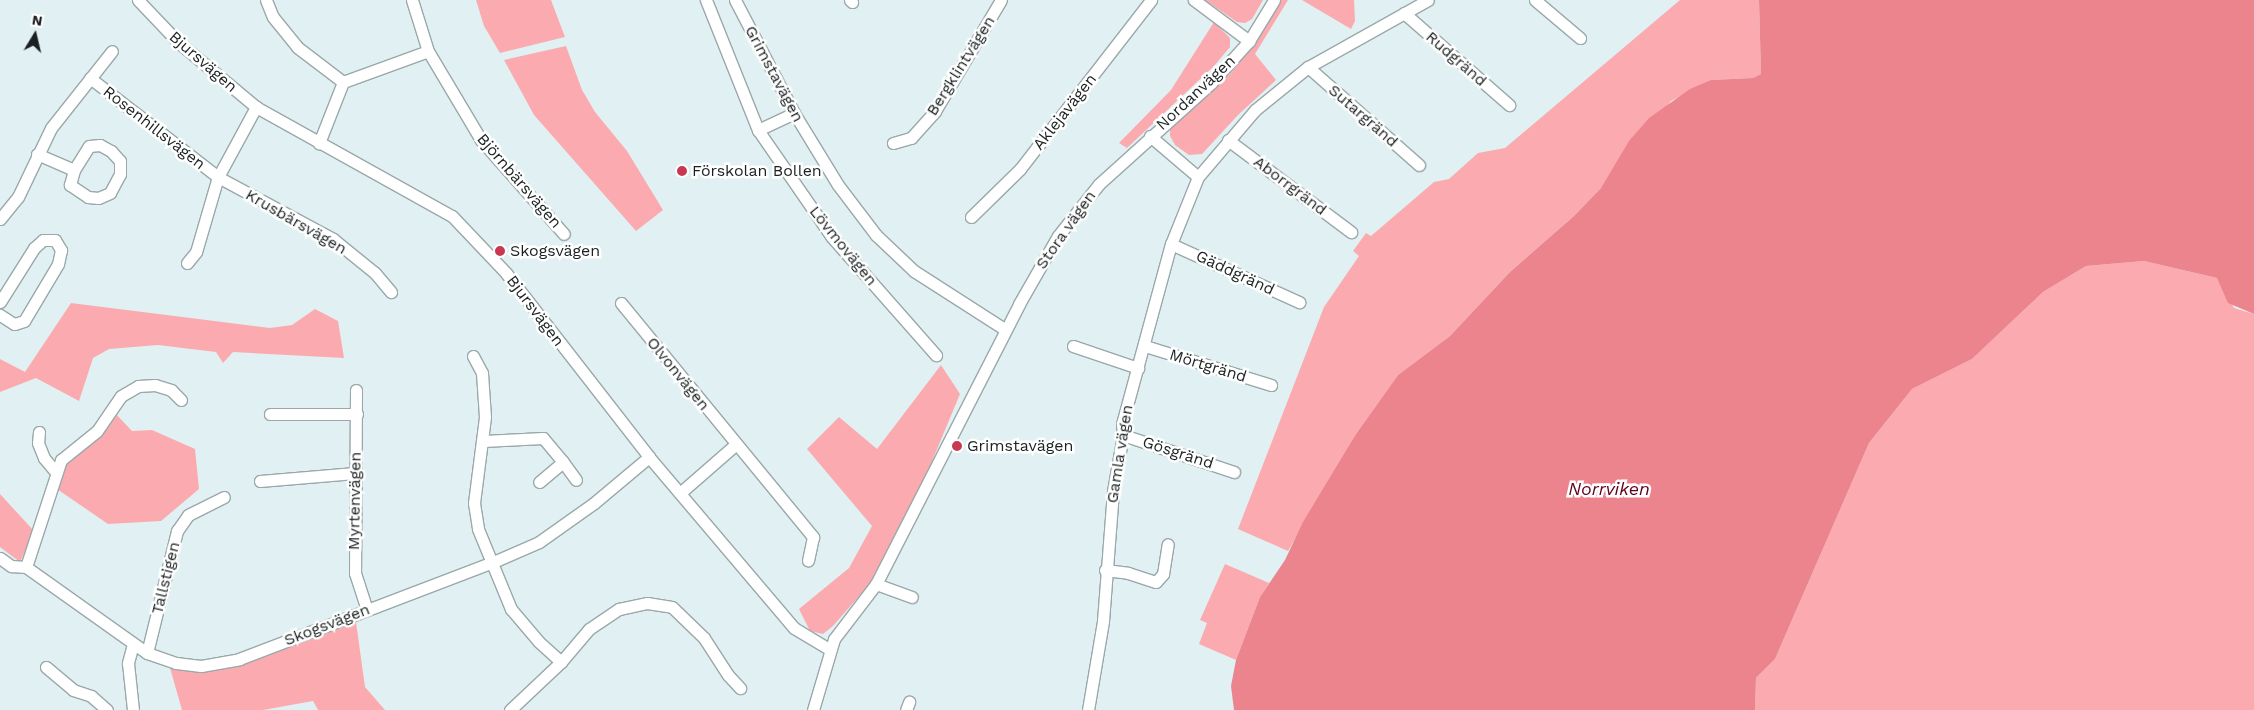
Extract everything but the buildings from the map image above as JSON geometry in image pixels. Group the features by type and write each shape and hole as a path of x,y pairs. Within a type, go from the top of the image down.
{"street":[{"name":"Bjursvägen","path":"138,0 178,42 256,107 319,143 413,192 452,216 476,239 506,273 648,457 794,628 829,650"},
{"path":"266,0 273,18 297,47 343,82"},
{"name":"Björnbärsvägen","path":"412,0 428,51 481,140 564,234"},
{"name":"Lövmovägen","path":"706,0 758,130 831,236 936,355"},
{"name":"Grimstavägen","path":"735,0 794,113 838,185 876,235 914,271 1006,330"},
{"name":"Bergklintvägen","path":"893,143 911,138 936,111 1001,0"},
{"name":"Aklejavägen","path":"972,217 1020,169 1151,0"},
{"path":"1194,0 1249,41"},
{"name":"Nordanvägen","path":"1150,136 1211,83 1249,41 1274,0"},
{"path":"1150,136 1198,177 1255,110 1308,67 1428,0"},
{"path":"1535,0 1580,38"},
{"name":"Rudgränd","path":"1404,13 1509,105"},
{"name":"Rosenhillsvägen","path":"0,219 18,197 51,128 112,51"},
{"path":"319,143 343,82 428,51"},
{"name":"Sutargränd","path":"1308,67 1419,165"},
{"name":"Rosenhillsvägen","path":"90,78 218,178"},
{"path":"187,263 196,252 218,178 256,107"},
{"path":"758,130 794,113"},
{"name":"Stora vägen","path":"829,650 876,584 1038,270 1077,210 1150,136"},
{"name":"Aborrgränd","path":"1228,140 1351,232"},
{"path":"89,146 106,148 120,161 120,174 110,193 98,198 88,197 70,185 74,170 89,146"},
{"path":"37,154 74,170"},
{"name":"Gamla vägen","path":"1088,710 1103,621 1113,491 1123,435 1122,424 1145,346 1171,244 1198,177"},
{"name":"Krusbärsvägen","path":"218,178 332,239 375,273 391,292"},
{"path":"0,302 34,248 43,240 55,240 61,250 58,264 24,321 14,324 0,315"},
{"name":"Gäddgränd","path":"1171,244 1299,302"},
{"name":"Olvonvägen","path":"621,304 735,446 813,537 808,560"},
{"path":"1073,346 1138,368"},
{"name":"Mörtgränd","path":"1145,346 1271,385"},
{"path":"473,356 482,373 483,441 474,504 478,529 511,609 539,642 561,662"},
{"path":"26,567 60,460 97,430 121,396 138,386 154,385 171,390 180,400"},
{"name":"Myrtenvägen","path":"356,390 355,573 367,609"},
{"path":"270,414 357,414"},
{"path":"39,432 38,444 44,458 55,471"},
{"name":"Gösgränd","path":"1123,435 1234,472"},
{"path":"483,441 543,438 576,480"},
{"path":"680,493 735,446"},
{"name":"Skogsvägen","path":"0,558 11,566 26,567 147,653 176,663 201,666 239,659 492,563 539,542 594,503 648,457"},
{"path":"539,482 563,462"},
{"path":"260,481 355,473"},
{"name":"Tallstigen","path":"147,653 177,531 188,515 224,498"},
{"path":"1106,570 1128,573 1156,582 1163,574 1168,544"},
{"path":"876,584 912,598"},
{"path":"510,710 561,662 589,629 619,609 647,603 672,607 704,638 728,675 740,688"},
{"path":"133,644 128,664 133,710"},
{"path":"813,710 829,650"},
{"path":"46,667 73,690 91,696 107,710"}],"shaded area":[{"path":"476,0 551,0 565,37 500,53 484,26"},
{"path":"1205,0 1263,0 1252,19 1245,23 1237,22"},
{"path":"1281,0 1288,0 1255,54 1276,80 1238,115 1202,154 1189,155 1175,145 1170,136 1170,128 1230,74 1258,39"},
{"path":"1302,0 1354,0 1355,21 1351,29"},
{"path":"1680,0 1759,0 1761,74 1753,78 1711,80 1671,101 1601,188 1574,216 1510,272 1450,336 1398,375 1356,434 1288,551 1238,529 1324,307 1359,256 1353,251 1366,233 1371,236 1434,182 1449,179 1478,153 1505,148"},
{"path":"1214,22 1230,38 1230,47 1214,66 1127,148 1119,143 1171,90"},
{"path":"566,46 582,90 595,112 627,151 663,210 636,231 534,115 504,60"},
{"path":"2144,261 2217,278 2234,308 2254,314 2254,710 1755,710 1756,678 1775,659 1869,443 1912,389 1972,359 2043,292 2086,266"},
{"path":"71,303 270,328 292,325 315,309 338,321 344,358 233,352 223,363 216,352 158,345 109,349 93,358 79,401 36,378 0,392 0,359 25,372"},
{"path":"941,365 960,394 920,490 875,578 833,626 823,634 810,631 799,609 849,568 872,526 807,449 839,417 877,449"},
{"path":"115,413 132,431 152,430 195,449 199,489 161,521 108,524 54,487 66,459"},
{"path":"0,494 34,531 20,562 0,547"},
{"path":"1225,564 1269,583 1260,597 1236,660 1199,644 1207,623 1200,620"},
{"path":"356,622 365,687 385,710 318,710 313,701 263,710 182,710 170,668 200,672 243,662"}],"water":[{"name":"Norrviken","path":"1759,0 2254,0 2254,314 2228,303 2217,278 2144,261 2086,266 2043,292 1972,359 1912,389 1869,443 1775,659 1756,678 1755,710 1234,710 1231,686 1236,660 1260,597 1285,560 1303,522 1356,434 1398,375 1450,336 1510,272 1574,216 1601,188 1629,141 1649,118 1690,89 1711,80 1753,78 1761,74"}],"place":[{"name":"Förskolan Bollen","path":"682,171"},
{"name":"Skogsvägen","path":"500,251"},
{"name":"Grimstavägen","path":"957,446"}]}
